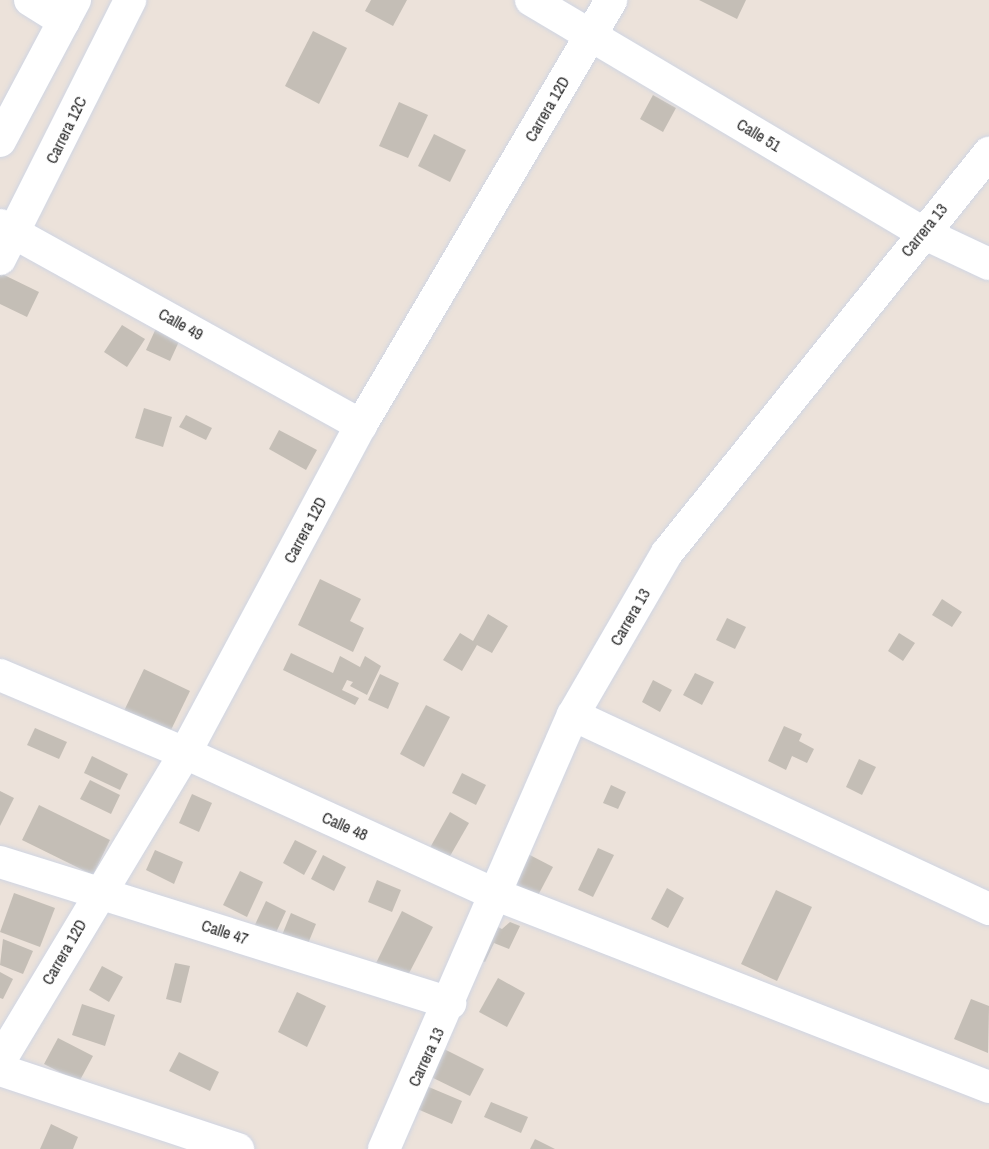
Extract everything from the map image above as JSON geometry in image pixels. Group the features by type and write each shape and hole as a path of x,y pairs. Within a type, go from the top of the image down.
{"street":[{"path":"0,141 69,10 30,0"},
{"name":"Carrera 12C","path":"0,259 8,228 130,0"},
{"name":"Calle 51","path":"531,0 921,232 989,264"},
{"name":"Carrera 12D","path":"0,1061 99,892 186,753 361,425 611,0"},
{"name":"Carrera 13","path":"384,1149 450,1003 573,715 667,553 921,232 989,153"},
{"name":"Calle 49","path":"8,228 361,425"},
{"name":"Calle 48","path":"0,675 186,753 497,895 989,1087"},
{"path":"573,715 989,909"},
{"name":"Calle 47","path":"0,862 450,1003"},
{"path":"0,1070 238,1149"}],"building":[{"path":"371,0 407,0 393,26 365,11"},
{"path":"699,0 746,0 737,19"},
{"path":"313,31 347,48 319,104 285,86"},
{"path":"653,95 676,108 663,132 640,119"},
{"path":"399,102 428,115 408,158 379,146"},
{"path":"434,134 466,150 450,182 418,166"},
{"path":"0,273 39,292 27,317 0,304"},
{"path":"158,324 182,335 170,361 146,350"},
{"path":"122,325 145,339 127,367 104,352"},
{"path":"144,408 172,417 163,447 135,438"},
{"path":"186,415 212,428 206,440 179,427"},
{"path":"279,430 317,450 306,470 269,449"},
{"path":"320,579 361,599 350,621 364,628 353,652 298,625"},
{"path":"942,599 962,612 952,627 932,615"},
{"path":"488,614 508,626 492,653 477,645 462,671 443,660 460,633 473,641"},
{"path":"727,618 746,627 735,649 716,640"},
{"path":"899,633 915,643 903,661 888,651"},
{"path":"291,653 333,673 340,656 360,667 365,656 381,666 367,695 350,686 353,682 347,680 342,690 359,698 355,705 283,670"},
{"path":"144,669 190,691 169,734 123,713"},
{"path":"695,673 714,682 702,705 683,695"},
{"path":"380,674 399,683 388,709 368,700"},
{"path":"653,680 672,690 660,712 642,702"},
{"path":"426,705 450,717 424,767 400,754"},
{"path":"784,726 802,734 799,741 814,749 807,763 792,756 786,770 768,761"},
{"path":"35,728 67,742 59,759 27,745"},
{"path":"92,756 128,774 120,790 84,773"},
{"path":"859,759 876,767 862,795 846,787"},
{"path":"462,773 486,785 476,805 452,793"},
{"path":"90,780 120,795 111,814 80,799"},
{"path":"611,785 626,792 618,809 603,803"},
{"path":"0,791 14,798 0,826"},
{"path":"192,794 212,803 199,832 179,823"},
{"path":"39,805 110,840 93,875 22,840"},
{"path":"450,812 469,823 446,863 427,853"},
{"path":"295,840 317,851 304,875 283,863"},
{"path":"598,848 614,855 593,897 578,890"},
{"path":"155,850 183,862 174,884 146,870"},
{"path":"526,853 553,867 535,901 508,887"},
{"path":"323,855 346,867 334,891 311,879"},
{"path":"240,871 263,882 247,917 223,905"},
{"path":"377,880 401,890 392,912 368,902"},
{"path":"667,888 684,898 668,928 651,919"},
{"path":"776,890 812,907 777,981 741,964"},
{"path":"14,893 55,908 40,947 0,932"},
{"path":"266,901 286,911 273,939 253,929"},
{"path":"402,911 433,927 406,979 376,963"},
{"path":"291,913 316,924 305,951 280,940"},
{"path":"488,922 502,929 510,922 520,926 509,949 494,943 485,962 473,957"},
{"path":"3,939 33,951 23,974 0,965"},
{"path":"175,963 190,966 181,1003 166,999"},
{"path":"102,966 123,977 109,1002 89,990"},
{"path":"0,972 13,979 3,999 0,998"},
{"path":"498,978 525,993 507,1027 479,1012"},
{"path":"297,992 326,1006 307,1047 278,1032"},
{"path":"971,999 989,1006 988,1053 954,1039"},
{"path":"82,1004 115,1015 105,1046 72,1035"},
{"path":"58,1038 93,1056 79,1082 44,1064"},
{"path":"442,1048 484,1069 470,1096 427,1075"},
{"path":"179,1052 219,1072 210,1091 169,1071"},
{"path":"424,1085 462,1101 452,1124 415,1108"},
{"path":"491,1102 528,1117 521,1133 484,1117"},
{"path":"51,1124 78,1137 73,1149 40,1149"},
{"path":"535,1139 555,1149 530,1149"}]}
